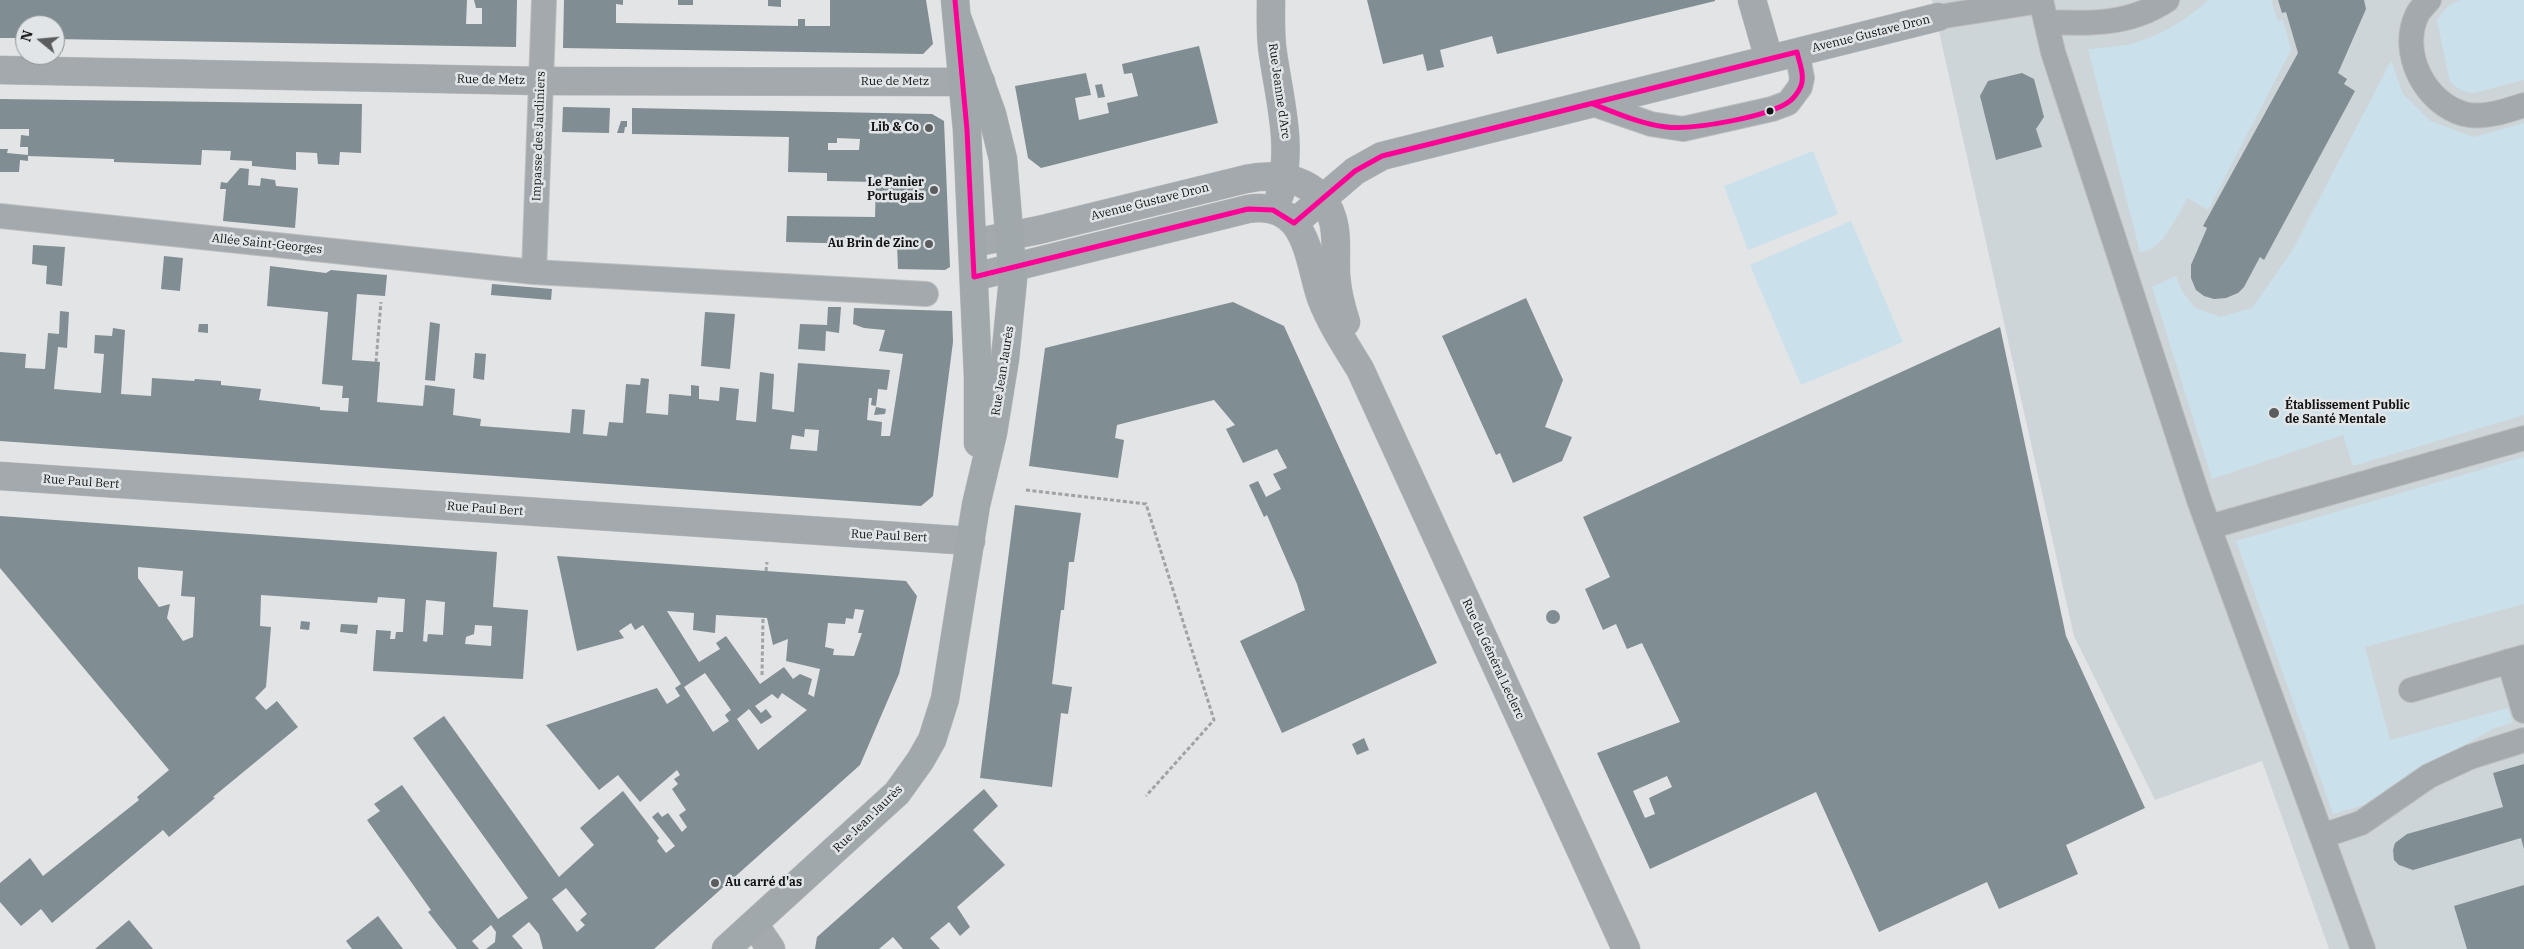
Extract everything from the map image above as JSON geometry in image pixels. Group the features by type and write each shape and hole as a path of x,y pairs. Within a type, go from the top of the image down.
{"main road":[{"path":"956,10 972,82"},
{"name":"Rue Jean Jaurès","path":"726,949 897,793 920,761 932,740 945,699 976,505 993,433 1008,340 1013,268 1003,159 992,114 972,82"},
{"name":"Rue Jean Jaurès","path":"972,82 973,243 978,376 976,505"}],"street":[{"name":"Rue Jeanne d'Arc","path":"1271,0 1273,53 1286,136 1284,216"},
{"path":"1752,0 1769,60"},
{"name":"Avenue Gustave Dron","path":"1284,216 1321,199 1355,170 1382,156 1938,17"},
{"name":"Rue de Metz","path":"0,70 540,81 972,82"},
{"name":"Avenue Gustave Dron","path":"973,243 1246,179 1267,176 1284,177 1305,185 1321,199"},
{"name":"Rue du Général Leclerc","path":"1321,199 1332,218 1338,287 1360,369"},
{"path":"974,277 1248,209 1259,207 1284,216"},
{"name":"Rue du Général Leclerc","path":"1284,216 1308,253 1322,299 1332,323 1360,369 1626,949"},
{"name":"Rue Paul Bert","path":"0,476 971,541"},
{"path":"754,924 770,949"}],"lane":[{"name":"Impasse des Jardiniers","path":"534,272 544,0"},
{"path":"1938,17 2042,8 2090,24 2116,21 2148,12 2167,0"},
{"path":"2429,0 2417,15 2410,47 2420,78 2443,106 2466,114 2500,113 2524,105"},
{"path":"2042,8 2056,61 2209,527 2363,949"},
{"path":"1593,104 1651,124 1683,129 1772,110 1788,103 1800,86 1802,78 1797,52"},
{"name":"Allée Saint-Georges","path":"0,216 534,272 926,294"},
{"path":"2209,527 2524,438"},
{"path":"2411,690 2517,659 2524,711"},
{"path":"2322,836 2361,823 2429,776 2470,757 2524,740"}],"path":[{"path":"376,362 381,302"},
{"path":"1026,490 1146,504 1214,720 1146,796"},
{"path":"762,675 763,618"}],"shaded area":[{"name":"Établissement Public de Santé Mentale","path":"1932,0 2524,0 2524,949 2329,949 2262,761 2155,800 2074,636"},
{"path":"2208,0 2271,0 2278,21 2283,20 2291,50 2208,210 2188,198 2163,239 2148,250 2140,252 2088,49 2127,45 2149,38 2181,21"},
{"path":"2460,0 2524,0 2524,80 2474,93 2460,90 2450,82 2437,20 2448,6"},
{"path":"2391,61 2403,94 2430,121 2474,137 2524,123 2524,415 2353,466 2343,435 2212,479 2152,287 2176,276 2182,291 2194,307 2220,317 2252,308 2292,251"},
{"path":"1813,151 1838,214 1748,250 1724,186"},
{"path":"1851,221 1903,342 1801,385 1750,265"},
{"path":"2524,457 2524,604 2365,647 2390,740 2508,708 2512,723 2492,729 2364,805 2333,814 2236,541"}],"building":[{"path":"0,0 467,0 466,24 482,24 482,8 476,8 474,0 517,0 516,47 65,39 65,15 15,15 15,38 0,38"},
{"path":"564,0 623,0 623,5 616,4 616,23 798,26 798,19 805,19 805,26 830,26 830,0 926,0 933,44 923,54 563,48"},
{"path":"678,0 693,0 693,5 678,5"},
{"path":"768,0 781,0 781,7 768,6"},
{"path":"1367,0 1715,1 1497,54 1492,36 1440,50 1444,67 1427,71 1423,54 1383,64"},
{"path":"2278,0 2364,0 2366,9 2338,73 2347,79 2344,84 2355,91 2264,260 2260,257 2244,287 2238,293 2226,298 2214,299 2204,296 2196,290 2191,278 2191,265 2207,228 2203,226 2298,53 2286,12 2282,13"},
{"path":"1199,46 1218,123 1041,168 1028,158 1015,86 1086,73 1091,95 1075,98 1079,120 1109,113 1107,103 1138,96 1132,73 1124,74 1122,64"},
{"path":"2022,73 2034,79 2044,117 2036,129 2042,147 1996,160 1980,96 1988,81"},
{"path":"1102,84 1105,97 1098,98 1095,85"},
{"path":"0,99 362,104 361,153 340,152 339,165 318,164 317,153 296,152 296,170 252,166 252,161 230,160 231,151 202,150 201,165 114,162 114,159 28,156 28,147 20,147 21,135 29,136 29,129 0,129"},
{"path":"563,107 610,108 609,133 562,132"},
{"path":"632,108 932,114 944,121 950,267 945,270 898,269 897,245 786,242 787,216 875,217 876,182 827,181 827,173 788,172 789,137 632,134","holes":["837,138 860,139 859,150 828,150 828,143 837,143"]},
{"path":"621,121 627,121 627,127 625,127 624,133 617,133"},
{"path":"0,149 8,149 7,153 28,155 28,161 20,160 19,172 0,172"},
{"path":"240,168 249,169 248,185 260,186 261,178 275,180 276,186 298,188 295,228 223,221 226,189 220,189 221,182 227,183"},
{"path":"33,245 65,247 62,286 46,284 47,266 32,264"},
{"path":"164,256 183,258 180,291 161,289"},
{"path":"270,266 326,273 331,270 387,275 385,296 357,294 352,360 380,362 377,402 423,406 425,385 455,389 453,415 481,419 480,426 570,433 572,409 585,410 583,434 607,436 609,422 623,423 626,384 640,385 641,378 649,379 646,413 668,415 669,394 691,396 691,385 699,386 699,399 719,401 720,387 739,389 736,420 756,422 760,372 774,374 772,409 794,412 798,363 890,370 887,390 878,389 876,406 871,405 872,398 869,398 867,420 882,422 881,436 890,436 903,354 879,351 885,330 864,328 853,324 854,308 952,311 953,342 933,496 921,506 0,441 0,352 26,354 25,368 45,369 48,333 59,334 60,311 69,312 67,348 58,347 54,389 101,393 104,354 94,353 95,335 112,336 113,328 125,330 121,394 151,396 152,378 221,381 221,385 261,389 259,400 320,407 320,410 348,412 349,398 342,398 343,386 322,384 328,312 267,306","holes":["805,429 819,430 817,451 790,449 792,435 804,437"]},
{"path":"492,284 552,289 551,300 491,295"},
{"path":"1526,298 1563,380 1545,427 1572,437 1562,461 1513,483 1500,453 1496,455 1442,336"},
{"path":"1233,302 1284,326 1437,663 1282,733 1240,641 1305,610 1297,584 1267,515 1264,517 1249,485 1258,481 1266,497 1281,489 1273,474 1287,468 1277,449 1243,463 1226,429 1235,425 1214,400 1117,425 1115,438 1124,440 1118,478 1029,466 1045,348"},
{"path":"828,307 841,307 839,333 826,331 825,351 798,349 800,324 827,325"},
{"path":"705,312 735,314 730,369 701,366"},
{"path":"430,322 440,324 435,381 425,380"},
{"path":"199,324 208,324 208,333 198,332"},
{"path":"2000,327 2066,636 2145,808 2066,845 2078,874 1999,909 1987,882 1879,932 1816,792 1650,869 1597,753 1680,722 1642,643 1627,649 1616,624 1603,630 1585,589 1610,577 1583,517","holes":["1667,776 1672,787 1649,798 1655,814 1645,818 1633,791"]},
{"path":"475,353 486,354 484,380 473,378"},
{"path":"876,407 886,409 885,414 874,415"},
{"path":"1015,505 1081,513 1074,562 1069,562 1064,610 1061,610 1052,684 1072,687 1068,714 1061,713 1052,787 980,778"},
{"path":"0,516 497,552 493,607 528,610 523,679 373,671 376,630 391,631 390,639 395,639 396,632 403,632 405,599 378,597 377,603 261,595 260,626 271,627 266,687 255,698 266,710 277,701 298,727 213,797 215,798 169,837 163,830 52,923 41,909 21,926 0,902 0,883 30,858 43,876 139,800 137,797 169,770 0,568","holes":["138,567 183,571 181,596 195,597 193,637 183,641 167,618 170,604 159,607 138,578","426,600 445,602 443,635 428,634 427,642 423,641","475,625 492,626 491,646 465,644 466,637 474,634"]},
{"path":"557,556 906,581 917,596 899,674 860,765 654,949 543,949 539,934 529,922 512,936 523,949 486,949 495,942 496,932 491,925 472,941 479,949 457,949 428,912 431,910 367,820 380,811 374,804 402,785 498,919 528,898 413,738 444,716 559,877 594,845 580,828 623,791 659,838 657,841 666,853 675,846 652,817 658,812 662,817 668,813 682,832 687,827 679,815 686,810 672,789 678,784 674,779 680,775 677,770 640,802 618,775 599,790 546,725 657,688 667,704 680,696 675,688 681,684 643,625 635,630 631,623 619,631 624,638 577,651","holes":["855,609 864,610 858,633 862,633 854,656 833,655 834,649 825,647 828,623 845,624 846,618 853,619","667,611 694,613 693,630 715,633 716,615 767,618 773,645 788,639 786,661 820,669 814,697 808,694 812,679 800,674 793,679 784,667 760,684 726,636 716,643 720,649 699,662","705,673 731,710 725,715 729,721 713,732 684,687","782,693 807,710 758,750 737,719 749,709 761,724 772,717 766,709 761,713 755,706 772,694 778,699","566,888 587,914 580,920 585,925 577,932 552,899"]},
{"path":"1550,610 1556,610 1560,617 1556,624 1550,624 1546,620 1546,614"},
{"path":"301,621 310,622 309,630 300,629"},
{"path":"341,624 358,625 357,634 340,632"},
{"path":"1364,738 1369,750 1357,755 1352,744"},
{"path":"2524,764 2524,849 2521,838 2413,870 2399,865 2394,860 2393,850 2395,843 2407,834 2503,807 2493,773"},
{"path":"984,789 998,806 973,830 1005,865 957,907 970,927 960,936 949,922 930,938 940,949 903,949 893,937 879,949 815,949 817,937"},
{"path":"2524,885 2524,949 2467,949 2454,906"},
{"path":"378,916 403,949 352,949 346,941"},
{"path":"129,920 153,949 95,949"}],"transit line":[{"path":"955,0 967,130 974,277 1248,209 1273,210 1294,223 1355,171 1382,156 1797,52 1802,73 1802,82 1798,92 1790,101 1780,107 1749,117 1712,124 1678,127 1657,126 1629,118 1593,104"}],"place":[{"name":"Lib & Co","path":"929,128"},
{"name":"Le Panier Portugais","path":"934,190"},
{"name":"Au Brin de Zinc","path":"929,244"},
{"name":"Établissement Public de Santé Mentale","path":"2274,413"},
{"name":"Au carré d'as","path":"715,883"}]}
